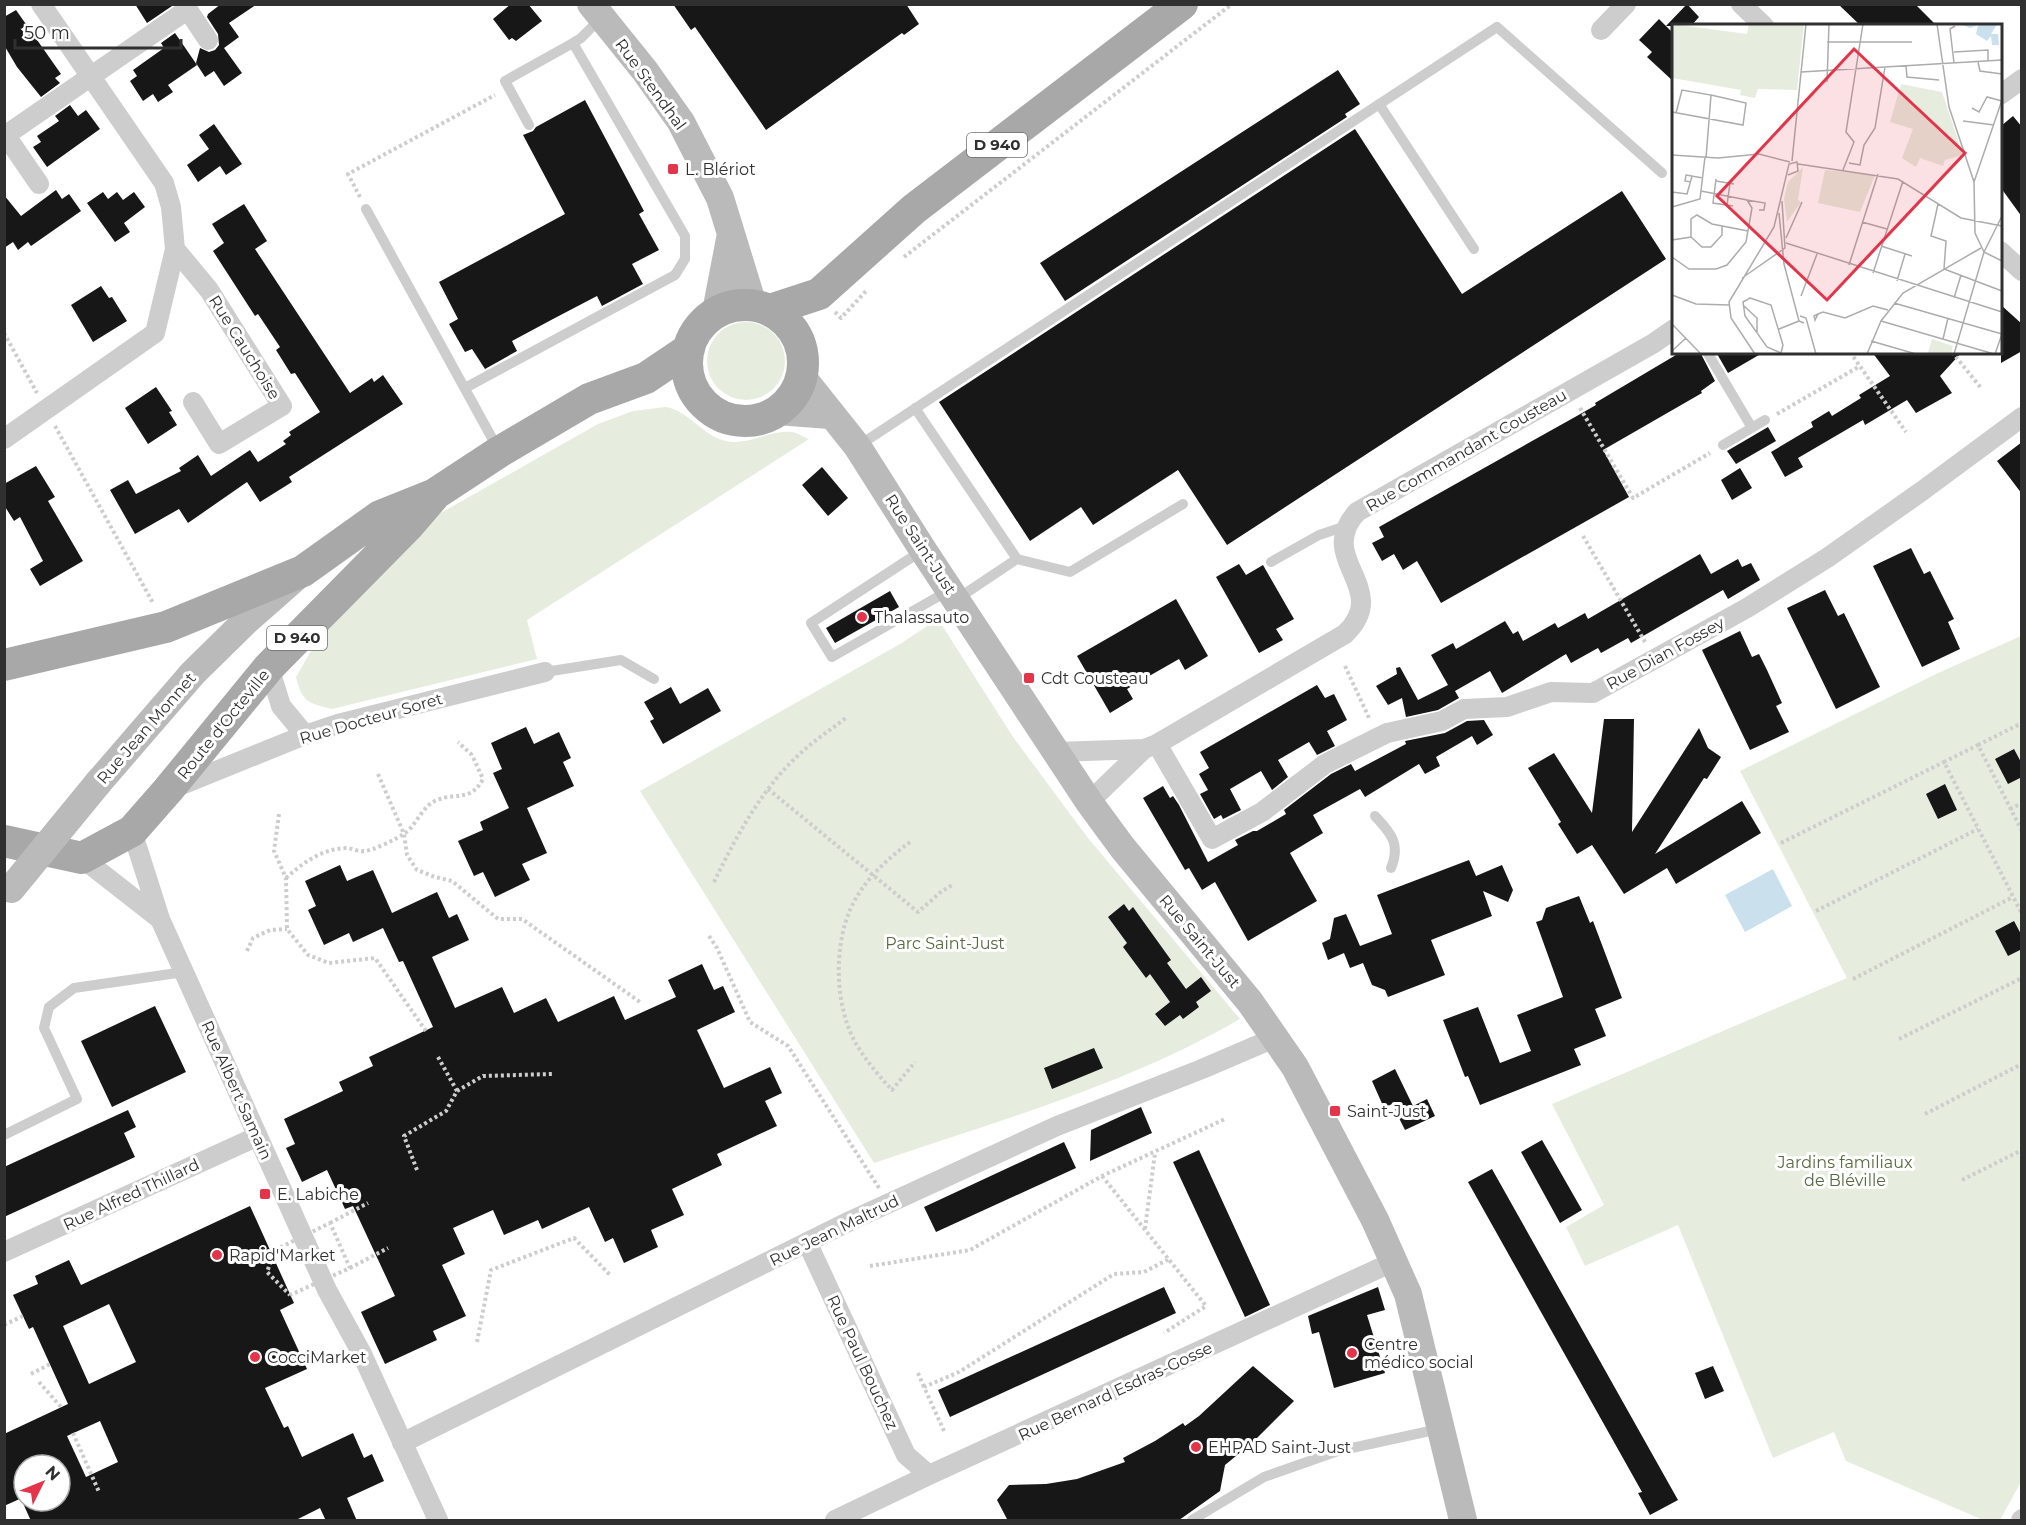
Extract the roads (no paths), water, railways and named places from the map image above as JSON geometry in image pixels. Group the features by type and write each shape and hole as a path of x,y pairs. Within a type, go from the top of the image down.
{"main road":[{"name":"D 940","path":"800,342 819,294 914,209 1182,4"},
{"name":"D 940","path":"762,308 819,294"},
{"path":"734,306 762,308 788,324 800,342 803,360 797,390 789,402 761,419 743,421 725,417 710,409 697,395 690,381 687,365 688,349 694,334 704,321 716,312 734,306"},
{"name":"Route d'Octeville","path":"4,665 166,627 303,571 380,516 435,494 499,452 589,399 646,378 688,349"},
{"path":"646,378 697,395"},
{"name":"Route d'Octeville","path":"82,858 132,831 269,667 408,526 435,494"},
{"path":"4,841 82,858"}],"street":[{"path":"4,439 155,333 175,249 171,207 164,183 41,4"},
{"path":"1601,30 1626,4"},
{"path":"1741,4 1762,24"},
{"path":"39,184 5,134 91,77 185,7 208,40"},
{"name":"Rue Stendhal","path":"596,11 681,122 720,198 730,234 762,308"},
{"path":"2002,94 2022,79"},
{"name":"Rue Stendhal","path":"716,312 730,234"},
{"name":"Rue Cauchoise","path":"175,249 209,290 282,405 219,444 193,402"},
{"path":"2002,252 2022,271"},
{"name":"Rue Commandant Cousteau","path":"1346,526 1357,512 1654,343 1672,330"},
{"name":"Rue Saint-Just","path":"801,377 857,446 1089,802 1122,847 1250,1002 1294,1067 1375,1220 1408,1294 1463,1521"},
{"path":"777,411 830,415"},
{"name":"Rue Dian Fossey","path":"1151,747 1212,839 1262,812 1325,764 1387,733 1442,721 1464,709 1507,707 1551,692 1593,693 1747,608 1827,558 2022,417"},
{"path":"1089,802 1151,747 1338,639 1355,625 1361,611 1359,587 1342,547 1346,526"},
{"name":"Rue Jean Monnet","path":"8,894 98,783 193,674 246,621 303,571"},
{"path":"269,667 281,706 305,735"},
{"name":"Rue Docteur Soret","path":"168,790 338,724 545,672"},
{"path":"1056,752 1151,747"},
{"name":"Rue Albert Samain","path":"132,831 160,919 335,1307 361,1352 438,1521"},
{"path":"82,858 160,919"},
{"name":"Rue Jean Maltrud","path":"402,1443 889,1203 1057,1126 1203,1069 1275,1036"},
{"name":"Rue Alfred Thillard","path":"4,1252 258,1136"},
{"name":"Rue Paul Bouchez","path":"807,1242 906,1455 929,1475"},
{"name":"Rue Bernard Esdras-Gosse","path":"835,1521 929,1475 1395,1261"}],"lane":[{"path":"529,125 507,89 505,81 580,38 596,11"},
{"path":"857,446 1497,27 1662,173"},
{"path":"465,388 675,275 685,259 686,236 573,43"},
{"path":"1379,105 1474,249"},
{"path":"366,209 499,452"},
{"path":"1708,354 1752,428"},
{"path":"915,408 1017,559 1070,572 1183,504"},
{"path":"1723,445 1765,420"},
{"path":"1271,562 1319,535 1346,526"},
{"path":"923,550 811,623 832,657 953,595 1017,559"},
{"path":"545,672 621,660 654,679"},
{"path":"1375,816 1387,828 1394,841 1395,859 1391,868"},
{"path":"4,1135 77,1099 44,1028 49,1007 74,988 184,972"},
{"path":"1192,1521 1264,1477 1338,1451 1442,1428"}],"water":[{"path":"1773,869 1792,906 1745,932 1725,895"}],"place":[{"name":"L. Blériot","path":"673,169"},
{"name":"Thalassauto","path":"862,617"},
{"name":"Cdt Cousteau","path":"1029,678"},
{"name":"Saint-Just","path":"1335,1111"},
{"name":"E. Labiche","path":"265,1194"},
{"name":"Rapid'Market","path":"217,1255"},
{"name":"Centre médico social","path":"1352,1353"},
{"name":"CocciMarket","path":"255,1357"},
{"name":"EHPAD Saint-Just","path":"1196,1447"}],"park label":[{"name":"Parc Saint-Just","path":"945,943"},
{"name":"Jardins familiaux de Bléville","path":"1845,1171"}]}
